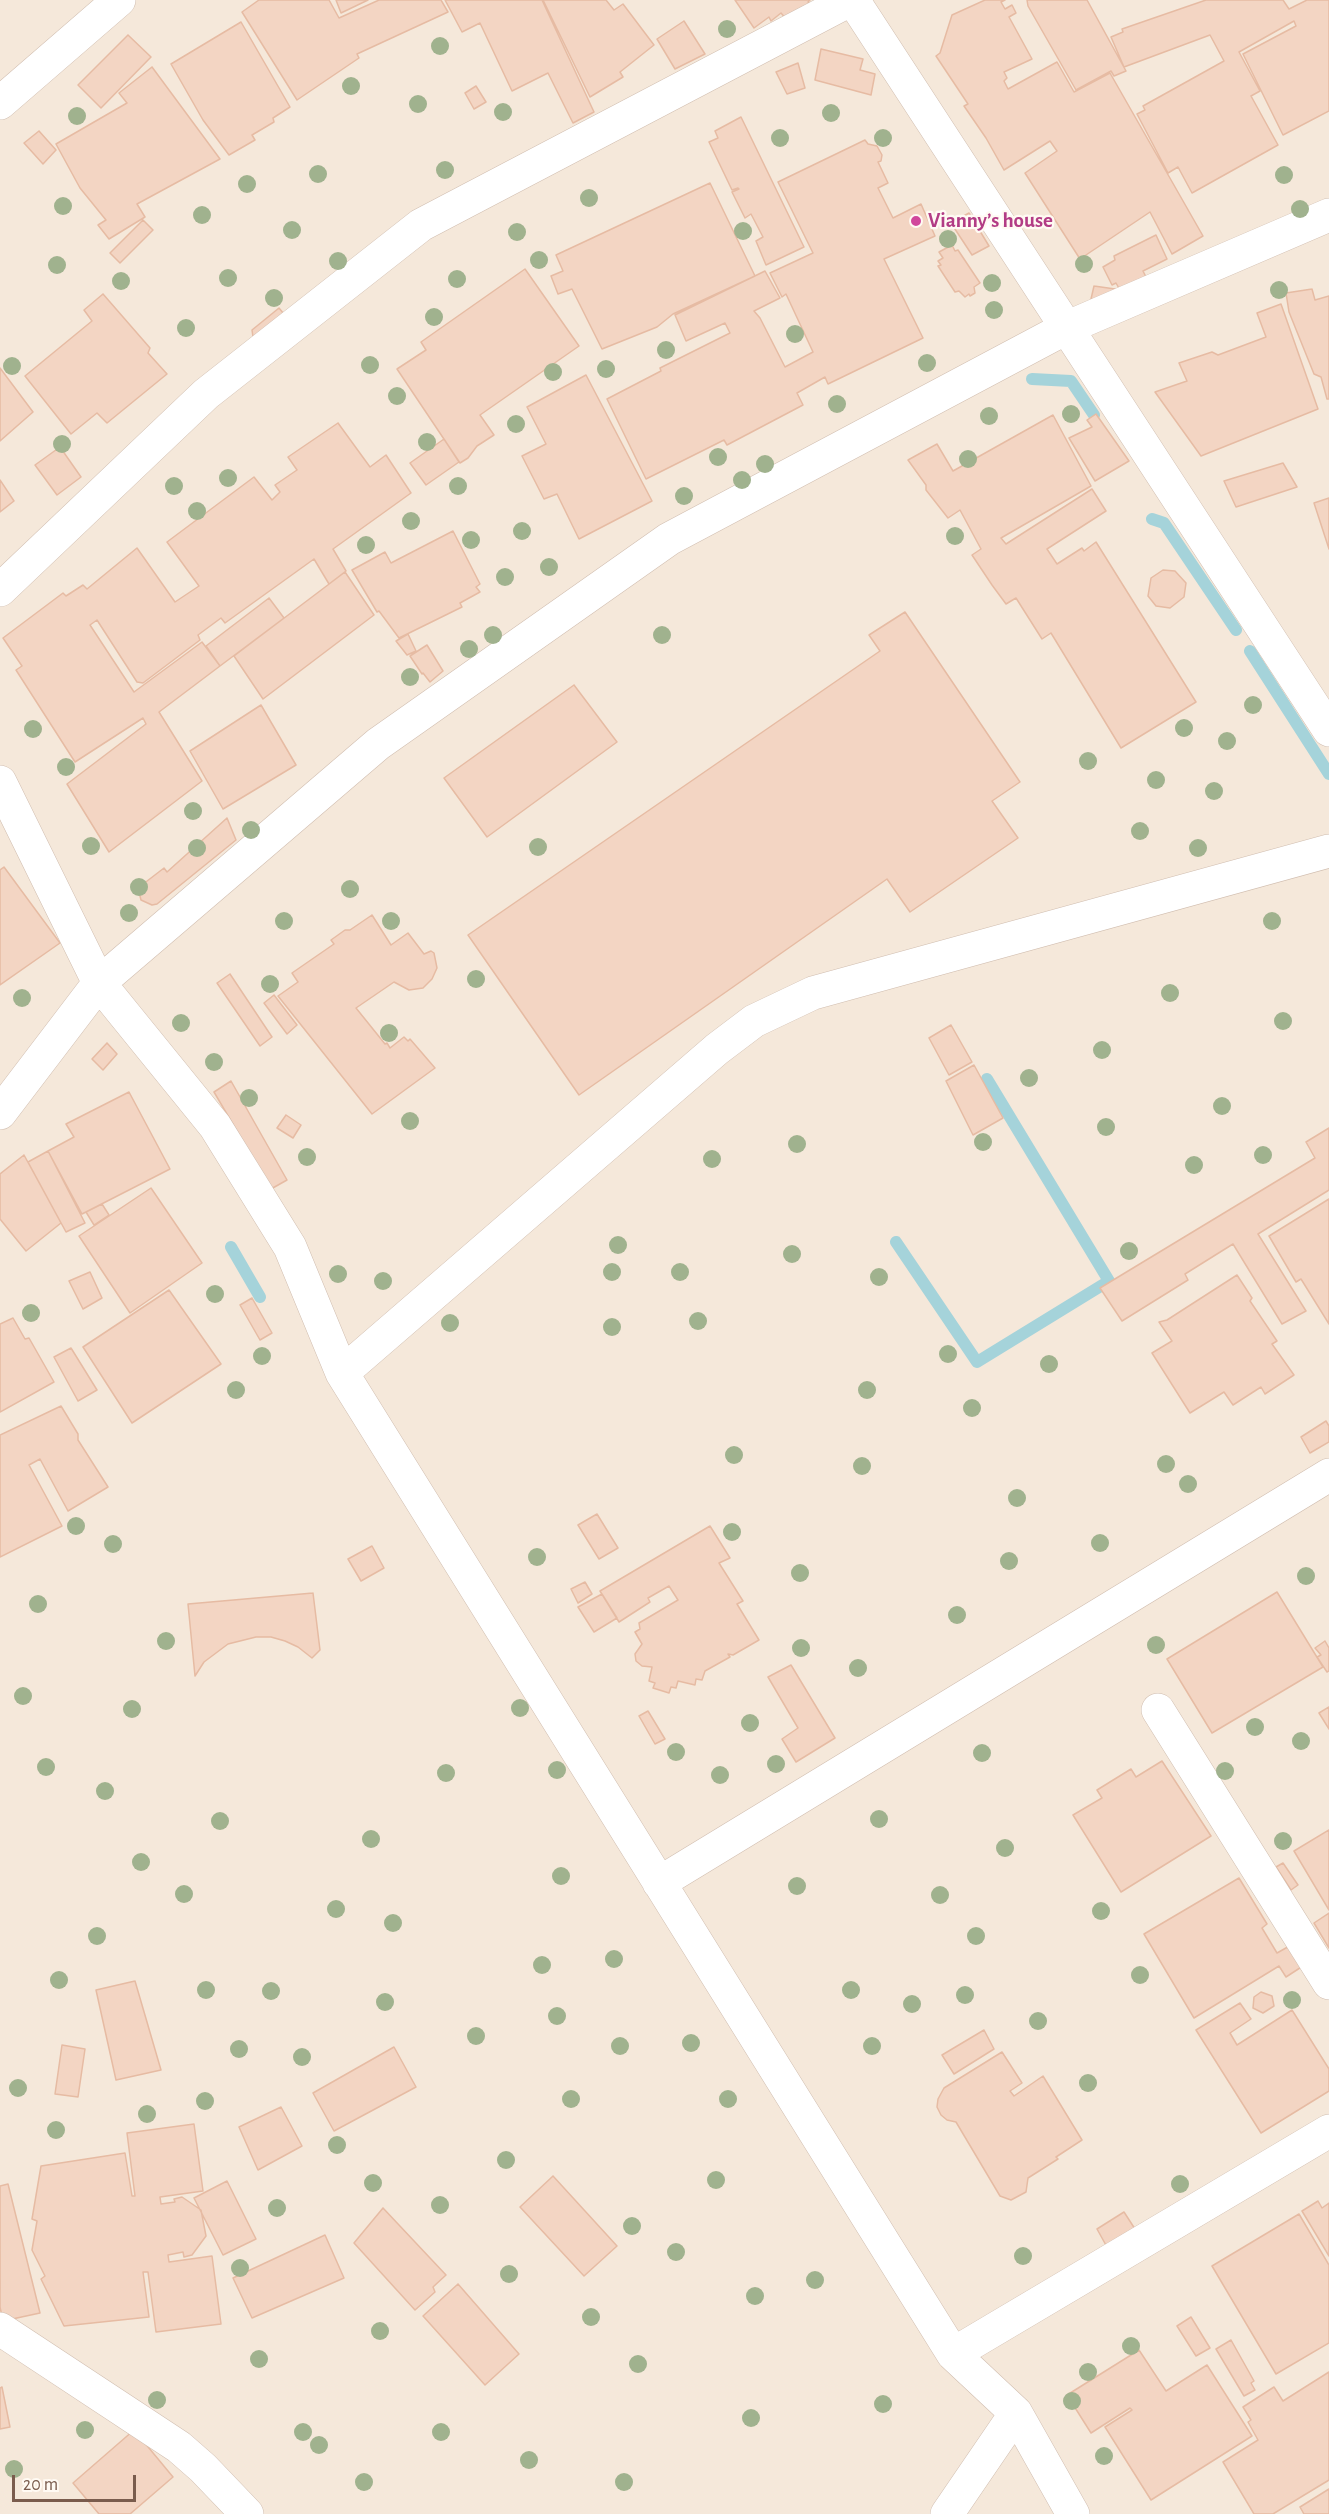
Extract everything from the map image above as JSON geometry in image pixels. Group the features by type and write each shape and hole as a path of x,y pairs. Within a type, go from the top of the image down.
{"street":[{"path":"0,103 119,0"},
{"path":"0,590 206,394 421,225 852,0 1329,730"},
{"path":"0,1113 99,983 378,744 669,539 1066,328 1329,215"},
{"path":"0,782 99,983 215,1126 290,1247 342,1373 953,2354 1016,2413 1073,2514"},
{"path":"342,1373 708,1057 754,1021 813,993 1329,851"},
{"path":"659,1883 1329,1475"},
{"path":"1158,1710 1329,1983"},
{"path":"953,2354 1329,2131"},
{"path":"0,2329 179,2447 203,2468 247,2514"},
{"path":"947,2514 1016,2413"}],"shaded area":[{"path":"0,0 1329,0 1329,2514 0,2514"}],"building":[{"path":"259,0 329,0 339,18 379,0 441,0 448,12 357,54 359,58 297,100 242,12"},
{"path":"336,0 368,0 341,13"},
{"path":"445,0 542,0 594,112 573,123 548,73 512,91 480,23 462,32"},
{"path":"543,0 606,0 614,10 623,4 654,45 620,72 623,77 590,97"},
{"path":"735,0 810,0 808,2 810,4 787,20 781,13 771,21 769,17 754,28"},
{"path":"985,0 1005,0 1001,2 1005,9 1012,5 1016,13 1009,17 1032,59 1004,72 1007,78 1004,81 1008,89 1057,62 1074,92 1110,73 1203,236 1172,254 1150,212 1080,259 1025,173 1057,151 1050,141 1004,170 964,106 968,104 936,56 940,53 952,15"},
{"path":"1027,0 1087,0 1126,71 1114,76 1111,71 1076,90 1028,6"},
{"path":"1206,0 1283,0 1289,9 1307,0 1329,0 1329,111 1283,135 1243,54 1296,26 1294,21 1239,52 1260,91 1251,96 1278,145 1192,193 1178,167 1168,173 1137,114 1145,110 1143,106 1224,61 1210,35 1124,67 1111,37 1123,32 1122,29"},
{"path":"684,21 705,54 675,69 657,39"},
{"path":"241,22 290,107 273,118 274,122 252,135 255,140 229,155 203,120 171,64"},
{"path":"128,35 151,57 101,108 78,85"},
{"path":"821,49 863,59 860,70 875,74 871,95 815,80"},
{"path":"798,63 805,88 787,94 776,72"},
{"path":"152,67 220,159 137,204 145,217 109,239 98,225 106,220 80,188 56,144 127,103 119,93"},
{"path":"476,86 486,102 474,109 465,93"},
{"path":"741,117 804,247 766,265 756,241 763,237 751,214 745,218 732,192 739,189 732,190 709,142 718,138 715,131"},
{"path":"39,131 56,150 43,164 24,143"},
{"path":"865,140 868,144 877,146 882,155 881,161 878,162 888,183 878,188 893,218 921,204 935,236 884,259 923,338 828,384 825,377 797,393 803,405 727,445 724,440 646,479 607,399 661,371 660,368 730,333 725,323 686,341 675,315 765,271 780,298 754,311 760,318 785,367 813,352 786,294 782,297 770,273 813,253 778,182"},
{"path":"710,183 755,276 673,314 657,327 602,349 572,289 558,294 551,276 563,271 556,255"},
{"path":"969,213 989,246 972,255 951,223"},
{"path":"143,220 153,230 120,263 110,253"},
{"path":"1156,235 1167,259 1143,271 1146,277 1120,290 1116,283 1112,285 1103,267 1115,260 1114,256"},
{"path":"952,245 955,251 958,250 980,283 974,287 975,293 970,296 969,294 965,297 959,291 955,292 938,266 941,265 938,261 943,258 939,252"},
{"path":"525,269 579,346 480,415 494,435 477,446 468,458 460,463 397,369 426,350 421,342"},
{"path":"1094,286 1115,289 1112,305 1091,299"},
{"path":"1312,289 1315,300 1329,296 1329,399 1327,399 1321,377 1314,374 1289,312 1286,293"},
{"path":"103,294 150,348 148,353 167,374 107,423 97,413 71,434 25,376 92,321 84,310"},
{"path":"1281,304 1318,409 1201,456 1155,392 1187,381 1179,363 1212,352 1218,355 1266,337 1257,313"},
{"path":"279,308 288,319 253,337 252,330"},
{"path":"0,368 33,412 0,441"},
{"path":"586,375 652,501 579,539 557,494 544,499 522,456 546,444 527,407"},
{"path":"1096,414 1129,461 1095,481 1069,438 1092,427 1087,420"},
{"path":"1053,415 1091,486 1001,538 1006,544 1092,489 1106,511 1047,549 1057,564 1082,548 1084,551 1096,542 1196,702 1121,748 1051,633 1042,639 1016,598 1006,604 972,555 981,549 960,510 948,518 926,490 926,485 908,460 937,444 953,471"},
{"path":"338,423 370,467 386,455 411,493 333,549 346,571 329,584 314,559 225,623 221,618 198,635 200,640 143,683 137,682 97,620 90,625 134,692 202,642 220,666 159,712 202,781 109,852 67,784 146,724 143,718 75,762 16,670 22,666 3,638 63,593 66,596 83,585 87,589 137,548 175,602 199,586 167,542 254,477 272,500 280,492 275,485 297,470 288,457"},
{"path":"444,439 459,462 426,485 410,463"},
{"path":"60,447 81,477 57,495 35,465"},
{"path":"1283,463 1297,487 1236,507 1224,481"},
{"path":"0,480 14,501 0,512"},
{"path":"1329,498 1329,549 1314,503"},
{"path":"453,531 480,584 476,587 480,592 460,603 462,607 399,638 379,611 377,612 352,570 385,552 391,563"},
{"path":"1163,570 1175,571 1186,583 1184,597 1170,608 1156,606 1148,596 1151,578"},
{"path":"345,572 374,615 263,699 234,656"},
{"path":"269,598 284,618 220,666 206,646"},
{"path":"905,612 1020,782 992,801 1018,838 910,912 887,879 579,1095 468,935 880,651 869,635"},
{"path":"408,634 416,651 407,655 396,641"},
{"path":"427,645 443,671 430,682 410,656"},
{"path":"574,685 617,742 487,837 444,778"},
{"path":"261,705 296,765 223,809 190,751"},
{"path":"227,818 236,840 157,904 152,905 141,900 138,888 164,868 167,872"},
{"path":"4,867 60,943 0,985 0,870"},
{"path":"372,915 391,945 408,933 424,954 431,951 434,953 437,968 432,979 423,988 409,990 394,982 356,1008 390,1048 404,1037 408,1041 410,1039 435,1068 372,1114 278,996 298,982 292,973 334,944 331,940"},
{"path":"230,974 272,1037 260,1046 217,983"},
{"path":"274,995 297,1025 287,1034 264,1003"},
{"path":"951,1025 972,1062 949,1075 929,1038"},
{"path":"107,1043 117,1054 103,1070 92,1059"},
{"path":"974,1065 1003,1118 973,1135 946,1081"},
{"path":"231,1081 287,1180 271,1189 214,1092"},
{"path":"129,1092 170,1169 82,1214 48,1151 74,1137 66,1124"},
{"path":"286,1115 301,1125 293,1138 277,1128"},
{"path":"1329,1128 1329,1190 1258,1234 1306,1311 1282,1324 1233,1244 1185,1274 1188,1280 1122,1321 1100,1288 1315,1158 1306,1142"},
{"path":"48,1151 85,1223 66,1232 28,1162"},
{"path":"24,1155 61,1223 26,1251 0,1219 0,1174"},
{"path":"151,1188 202,1263 130,1313 79,1236"},
{"path":"1329,1199 1329,1324 1301,1279 1296,1282 1269,1236"},
{"path":"102,1204 109,1215 94,1225 86,1212"},
{"path":"90,1272 102,1298 83,1309 69,1281"},
{"path":"1237,1275 1252,1298 1250,1301 1277,1341 1272,1344 1294,1375 1265,1394 1261,1387 1233,1405 1224,1392 1190,1413 1152,1353 1172,1341 1159,1322 1167,1320"},
{"path":"169,1290 221,1364 132,1423 83,1347"},
{"path":"252,1298 272,1333 260,1340 240,1305"},
{"path":"13,1318 25,1339 29,1338 54,1382 0,1412 0,1324"},
{"path":"71,1348 97,1390 78,1401 54,1357"},
{"path":"61,1406 78,1434 78,1440 108,1487 68,1511 40,1459 29,1465 62,1526 0,1557 0,1435"},
{"path":"1326,1421 1329,1426 1329,1442 1310,1453 1301,1437"},
{"path":"597,1514 618,1548 599,1559 578,1525"},
{"path":"710,1526 730,1558 719,1563 743,1601 737,1604 759,1640 733,1655 728,1654 730,1657 705,1671 702,1680 696,1679 695,1685 678,1681 676,1688 671,1687 669,1693 653,1688 655,1683 649,1681 652,1667 642,1666 636,1661 635,1654 642,1644 635,1632 640,1629 639,1623 678,1600 669,1586 648,1598 650,1602 619,1622 600,1591"},
{"path":"372,1546 384,1568 361,1581 348,1559"},
{"path":"585,1582 592,1594 578,1603 571,1589"},
{"path":"1277,1592 1323,1667 1212,1733 1167,1659"},
{"path":"313,1593 320,1650 312,1658 298,1647 285,1641 271,1637 256,1637 228,1644 204,1662 195,1676 188,1604"},
{"path":"602,1594 617,1618 594,1632 578,1607"},
{"path":"1325,1641 1329,1648 1329,1671 1327,1672 1317,1657 1321,1655 1315,1648"},
{"path":"791,1665 835,1738 796,1762 782,1739 798,1728 768,1677"},
{"path":"1329,1707 1329,1729 1319,1713"},
{"path":"648,1711 665,1739 655,1744 639,1716"},
{"path":"1162,1761 1211,1836 1121,1892 1073,1815 1102,1798 1097,1790 1131,1769 1136,1777"},
{"path":"1329,1830 1329,1910 1294,1851"},
{"path":"1283,1863 1298,1885 1291,1890 1276,1867"},
{"path":"1239,1878 1267,1924 1262,1928 1277,1953 1293,1944 1306,1964 1286,1977 1279,1966 1194,2018 1144,1934"},
{"path":"1329,1913 1329,1948 1314,1923"},
{"path":"135,1981 161,2070 116,2080 96,1990"},
{"path":"1261,1992 1272,1996 1274,2006 1263,2013 1253,2008 1254,1997"},
{"path":"1240,2003 1251,2019 1230,2033 1237,2045 1292,2010 1329,2069 1329,2091 1261,2133 1196,2030"},
{"path":"984,2030 994,2049 954,2074 942,2055"},
{"path":"62,2045 85,2049 78,2097 55,2094"},
{"path":"394,2047 416,2087 334,2131 313,2093"},
{"path":"1002,2052 1022,2083 1010,2091 1014,2096 1043,2076 1082,2140 1028,2178 1026,2192 1011,2200 1000,2196 956,2122 947,2120 937,2107 938,2099 944,2088"},
{"path":"281,2107 302,2146 258,2170 239,2127"},
{"path":"194,2124 203,2191 160,2197 161,2204 175,2202 174,2199 182,2197 201,2210 206,2236 192,2255 184,2257 183,2252 168,2255 169,2262 212,2256 221,2324 156,2332 148,2272 143,2272 149,2317 64,2326 41,2279 45,2276 32,2250 37,2221 32,2219 41,2166 125,2153 132,2196 135,2196 127,2133"},
{"path":"553,2176 617,2246 584,2276 520,2207"},
{"path":"227,2181 256,2239 223,2255 194,2198"},
{"path":"8,2184 40,2313 3,2321 0,2307 0,2186"},
{"path":"1318,2201 1322,2208 1329,2203 1329,2256 1302,2211"},
{"path":"383,2208 446,2275 433,2287 435,2292 415,2310 354,2243"},
{"path":"1124,2212 1135,2229 1107,2247 1097,2229"},
{"path":"1299,2214 1329,2265 1329,2343 1276,2374 1212,2266"},
{"path":"325,2235 344,2278 252,2318 233,2278"},
{"path":"458,2284 519,2354 485,2385 423,2316"},
{"path":"1191,2317 1210,2348 1196,2356 1177,2326"},
{"path":"1231,2340 1254,2381 1251,2383 1255,2390 1244,2396 1216,2349"},
{"path":"1139,2350 1166,2391 1207,2365 1252,2436 1151,2500 1105,2427 1132,2410 1130,2408 1091,2433 1067,2395"},
{"path":"1329,2372 1329,2480 1273,2514 1254,2514 1223,2462 1258,2440 1248,2422 1251,2420 1243,2407 1274,2387 1283,2401"},
{"path":"2,2387 10,2427 0,2429 0,2388"},
{"path":"134,2430 173,2477 130,2514 99,2514 73,2483"},
{"path":"1329,2489 1329,2514 1304,2514 1300,2507"}],"waterway":[{"path":"1032,379 1071,381 1094,415"},
{"path":"1152,519 1164,523 1236,630"},
{"path":"1250,651 1329,774"},
{"path":"896,1242 977,1362 1109,1281 987,1079"},
{"path":"231,1247 260,1297"}],"place":[{"name":"Vianny’s house","path":"916,221"}]}
